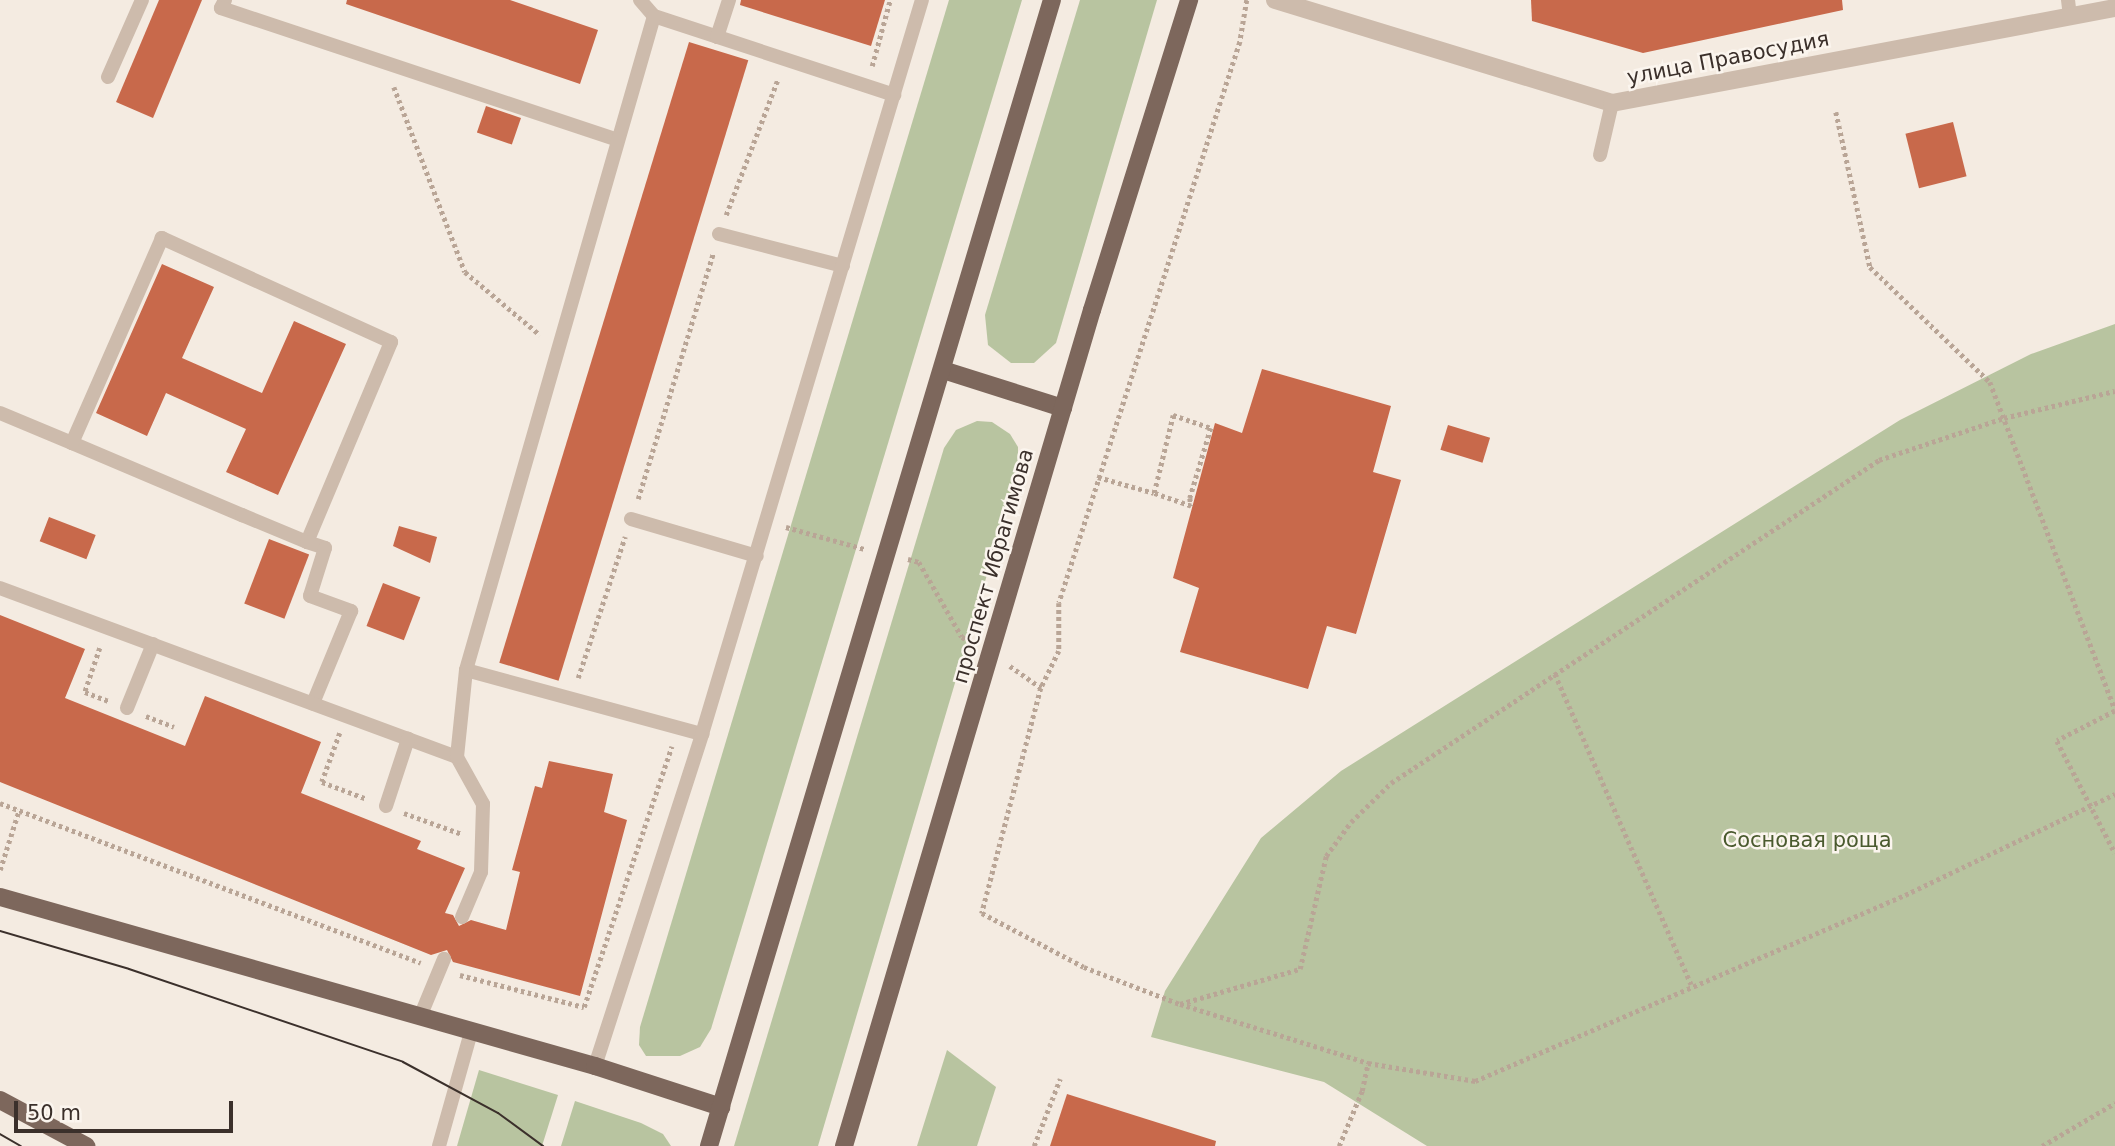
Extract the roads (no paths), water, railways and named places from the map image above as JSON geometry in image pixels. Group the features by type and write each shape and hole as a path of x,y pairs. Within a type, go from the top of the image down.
{"main road":[{"path":"709,1146 1052,0"},
{"name":"проспект Ибрагимова","path":"844,1146 1063,408 1189,0"},
{"path":"943,370 1063,408"},
{"path":"0,897 595,1066 721,1107"},
{"path":"0,1100 86,1146"}],"street":[{"name":"улица Правосудия","path":"1275,0 1311,6 1612,103 2069,9 2115,8"}],"lane":[{"path":"108,77 142,0"},
{"path":"225,0 221,8 618,140"},
{"path":"640,0 654,16 894,95"},
{"path":"717,37 729,0"},
{"path":"595,1066 757,556 922,0"},
{"path":"462,917 481,873 483,804 457,757 467,670 654,16"},
{"path":"1600,155 1612,103"},
{"path":"719,234 843,266"},
{"path":"72,443 162,238 391,342 307,542"},
{"path":"0,413 325,548 310,596 351,611 313,703"},
{"path":"631,519 757,556"},
{"path":"0,588 457,757"},
{"path":"127,708 153,644"},
{"path":"467,670 702,734"},
{"path":"386,806 408,739"},
{"path":"419,1017 442,965"},
{"path":"439,1146 471,1032"}],"tram line":[{"path":"0,931 129,969 403,1062 498,1113 543,1146"},
{"path":"0,1134 21,1146"}],"park label":[{"name":"Сосновая роща","path":"1807,840"}]}
